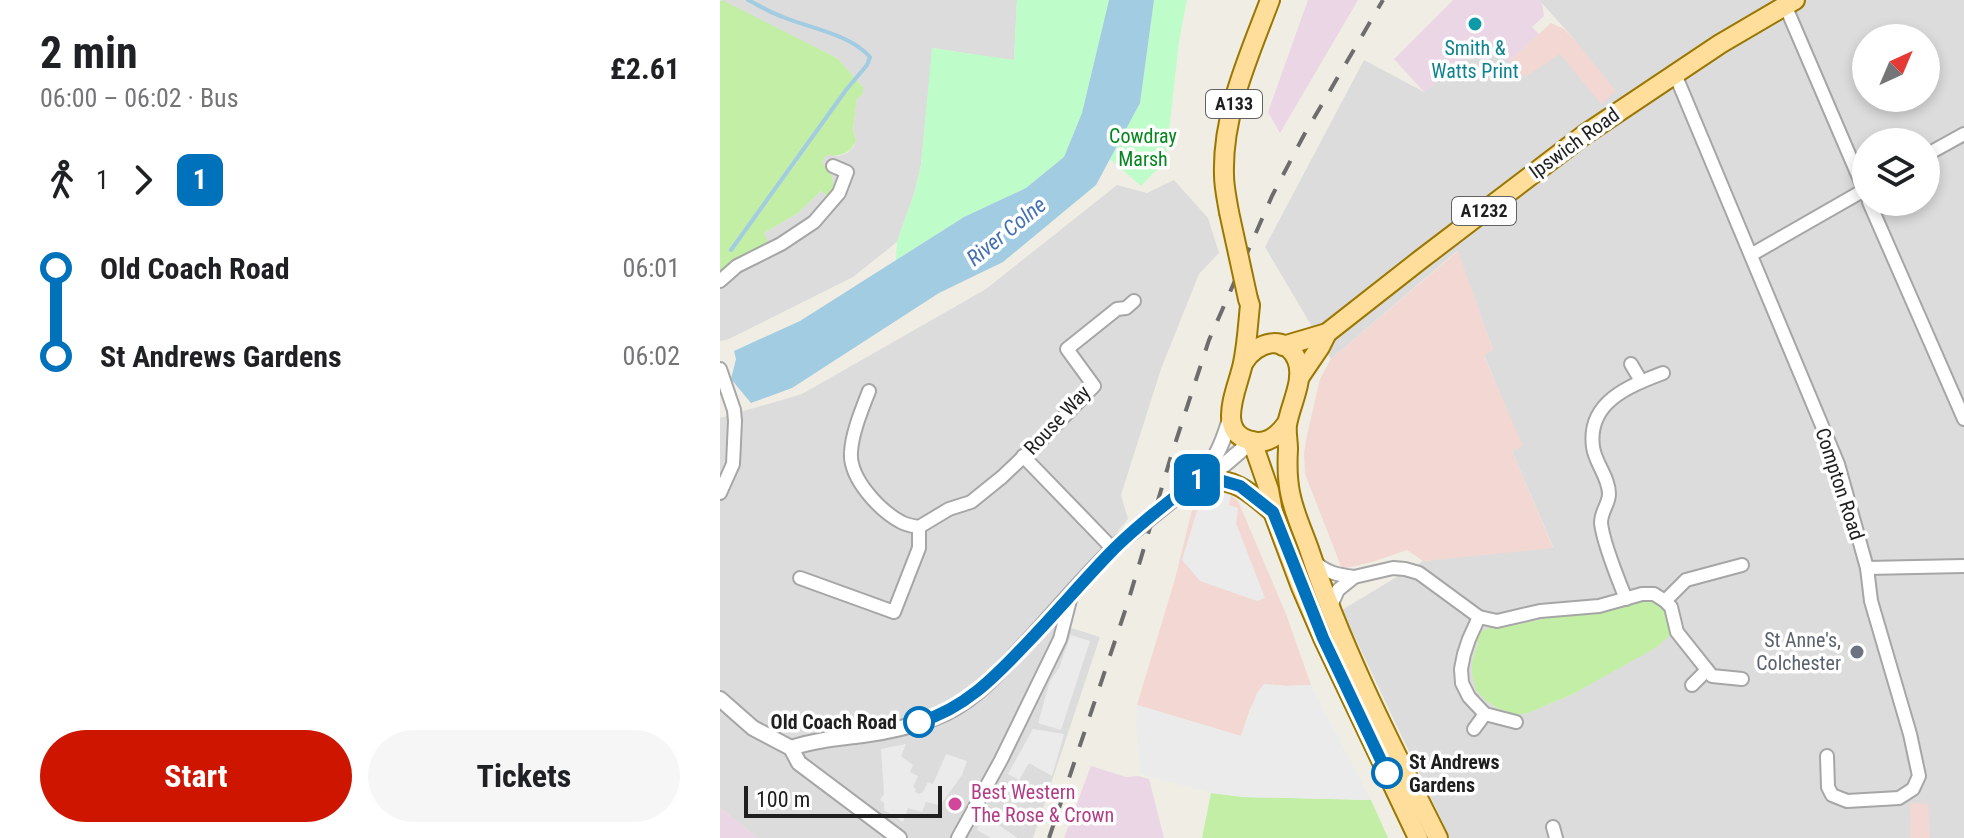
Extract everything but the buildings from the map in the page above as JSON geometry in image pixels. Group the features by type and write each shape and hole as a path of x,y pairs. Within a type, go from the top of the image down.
{"main road":[{"name":"A133","path":"1230,419 1244,362 1249,302 1229,212 1224,177 1225,146 1238,84 1270,0"},
{"name":"Ipswich Road","path":"1299,378 1327,333 1437,246 1584,135 1720,44 1790,3"},
{"name":"A133","path":"1249,302 1269,336 1291,351 1296,359 1299,378"},
{"name":"Ipswich Road","path":"1280,344 1327,333"},
{"path":"1244,362 1256,347 1280,344"},
{"path":"1299,378 1287,423 1288,487 1340,634 1438,838"},
{"path":"1230,419 1237,432 1252,441 1263,442 1272,438 1287,423"},
{"path":"1252,441 1269,490 1273,512 1323,638 1418,838"},
{"path":"1198,478 1240,486 1273,512"}],"street":[{"path":"1790,3 1852,159"},
{"name":"Compton Road","path":"1675,74 1838,464 1867,568 1871,601 1910,734 1919,776 1913,789 1899,798 1847,801 1832,795 1828,787 1827,756"},
{"path":"1940,147 1964,134"},
{"path":"720,281 737,266 781,244 814,222 839,193 847,172 833,166"},
{"path":"1756,252 1852,201"},
{"path":"1876,216 1964,419"},
{"name":"Rouse Way","path":"919,527 949,509 971,502 1002,477 1094,386 1067,349 1117,309 1126,308 1134,301"},
{"path":"1631,364 1641,381"},
{"path":"720,369 735,421 733,464 720,493"},
{"path":"1626,599 1601,523 1602,511 1610,496 1608,483 1593,449 1594,428 1604,406 1613,396 1663,373"},
{"path":"800,578 894,612 919,548 919,527 902,523 879,506 854,475 850,453 869,391"},
{"path":"1198,478 1220,447 1230,419"},
{"path":"791,748 807,742 903,727 935,718 955,708 1001,670 1119,544 1198,478 1224,465 1252,441"},
{"path":"1023,456 1119,544"},
{"path":"1312,559 1333,574 1354,577 1393,568 1419,573 1479,617 1497,621 1540,611 1599,606 1642,594 1654,594 1671,607 1677,632 1712,676 1742,679"},
{"path":"1665,601 1686,580 1742,565"},
{"path":"1867,568 1964,566"},
{"path":"1330,608 1338,590 1354,577"},
{"path":"958,838 1001,760 1056,646 1071,596"},
{"path":"1479,617 1464,654 1462,683 1469,697 1485,714 1516,722"},
{"path":"1692,685 1707,670"},
{"path":"720,699 753,728 791,748 799,763 899,838"},
{"path":"1474,729 1485,714"},
{"path":"944,838 964,826"}],"shaded area":[{"path":"720,0 1017,0 1014,61 933,48 921,165 897,242 853,277 720,341 720,273 768,243 764,233 798,213 821,191 828,197 821,164 826,154 839,156 854,146 857,97 863,94 863,87 837,58"},
{"path":"1308,0 1358,0 1280,133 1268,112"},
{"path":"1453,0 1539,0 1544,16 1532,27 1539,34 1509,61 1491,41 1424,92 1394,59"},
{"path":"1539,0 1964,0 1964,838 1450,838 1342,610 1423,561 1553,547 1512,451 1522,446 1484,355 1493,350 1457,251 1331,359 1265,247 1364,60 1424,92 1491,40 1525,77 1576,41","holes":["1643,600 1621,666 1573,694 1528,713 1516,715 1485,700 1472,661 1478,643 1501,628 1557,616 1600,613"]},
{"path":"1551,23 1564,29 1576,41 1616,91 1601,104 1560,54 1525,77 1509,61"},
{"path":"1174,180 1208,218 1219,253 1199,274 1161,369 1121,495 1128,519 1078,579 1071,628 1100,637 1033,838 758,838 720,808 720,418 802,394 986,289 1117,185 1147,193"},
{"path":"1458,251 1493,350 1484,356 1523,446 1512,451 1553,548 1423,561 1407,550 1342,569 1305,474 1304,453 1320,379 1331,359"},
{"path":"1214,488 1226,491 1238,501 1286,614 1311,685 1264,684 1250,709 1241,736 1137,705 1175,579 1195,498 1203,491"},
{"path":"1222,493 1231,495 1229,505 1238,508 1236,523 1265,598 1257,601 1200,581 1182,560 1200,501 1215,503"},
{"path":"1071,635 1090,641 1061,730 1038,723 1050,681 1059,668"},
{"path":"1264,684 1311,685 1371,800 1244,797 1211,793 1140,774 1137,705 1241,736 1257,693"},
{"path":"1033,729 1064,734 1052,776 1029,763 1019,780 1008,774"},
{"path":"906,744 901,756 913,765 910,772 918,776 913,787 919,794 928,782 933,784 946,754 967,761 962,775 942,803 926,802 922,812 908,808 903,822 884,810 884,803 880,800 884,794 881,749"},
{"path":"1091,766 1126,777 1149,779 1164,838 1064,838"},
{"path":"1910,803 1928,804 1930,838 1911,838"},
{"path":"720,808 758,838 720,838"},
{"path":"983,814 1017,838 991,838 977,830"}],"green space":[{"path":"1017,0 1109,0 1082,113 1064,157 1026,188 964,217 896,260 897,242 921,165 932,48 1014,60"},
{"name":"Cowdray Marsh","path":"1154,0 1187,0 1179,41 1166,160 1141,186 1110,159 1140,103"},
{"path":"720,1 837,58 863,87 863,94 857,98 854,145 844,154 826,155 822,163 833,179 829,197 821,191 798,213 764,233 768,242 720,273"},
{"path":"1650,599 1660,604 1666,612 1670,635 1657,647 1573,694 1516,715 1497,708 1476,690 1472,661 1480,632 1491,627 1501,628 1557,616 1600,613"},
{"path":"1211,793 1244,797 1371,800 1388,838 1202,838"}],"water":[{"name":"River Colne","path":"1109,0 1154,0 1140,103 1096,185 1003,262 939,293 792,388 751,403 731,379 736,359 734,351 800,321 964,217 1026,188 1064,157 1082,113"}],"waterway":[{"path":"731,250 870,57 841,37 779,15 748,0"}],"railway":[{"path":"1049,838 1128,602 1209,340 1272,196 1383,0"}],"bus line":[{"name":"1","path":"919,722 935,718 973,696 1113,549 1200,477 1240,486 1273,512 1323,638 1387,773"}],"place":[{"name":"Smith & Watts Print","path":"1475,24"},
{"name":"St Anne's, Colchester","path":"1857,652"},
{"name":"Old Coach Road","path":"919,722"},
{"name":"St Andrews Gardens","path":"1387,773"},
{"name":"Best Western The Rose & Crown","path":"955,804"}]}
